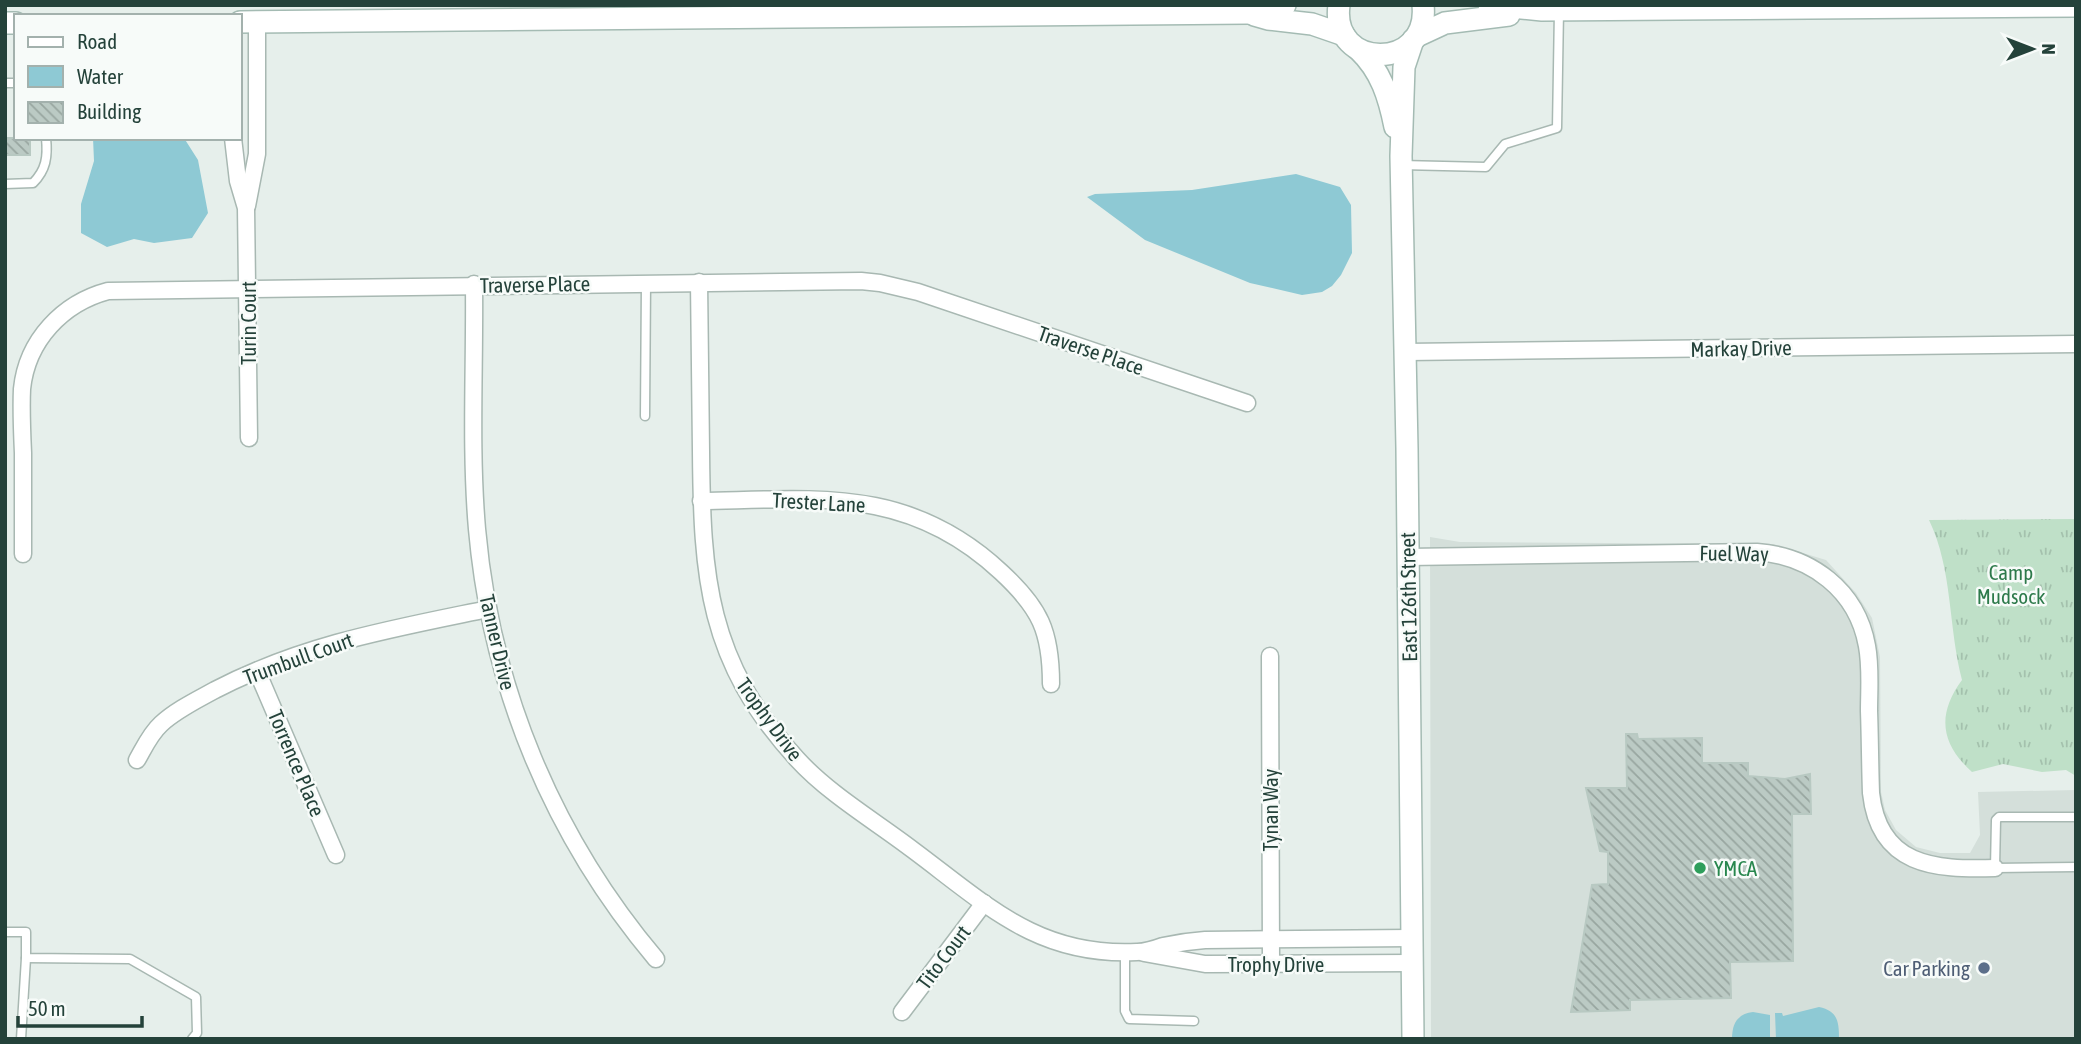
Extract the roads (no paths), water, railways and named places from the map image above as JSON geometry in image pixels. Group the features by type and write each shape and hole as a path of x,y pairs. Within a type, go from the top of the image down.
{"street":[{"path":"248,22 679,12 1249,13 1285,5"},
{"path":"1339,5 1339,19 1351,42"},
{"name":"East 126th Street","path":"1413,1039 1406,352 1401,160 1404,67 1422,26 1423,5"},
{"path":"1489,5 1550,10 2076,6"},
{"path":"1249,13 1268,19 1312,24 1351,42 1369,54 1384,55 1400,51 1415,38 1445,23 1550,10"},
{"name":"Turin Court","path":"248,22 257,154 246,208 249,438"},
{"name":"East 126th Street","path":"1351,42 1374,67 1383,82 1401,160"},
{"name":"Turin Court","path":"233,140 246,208"},
{"name":"Traverse Place","path":"23,554 22,388 31,357 47,328 76,303 108,291 646,282 880,283 918,292 1247,403"},
{"name":"Trophy Drive","path":"699,282 703,549 713,611 727,653 756,707 798,760 823,783 984,903 1014,923 1051,942 1080,950 1133,953 1205,964 1411,963"},
{"name":"Tanner Drive","path":"474,285 477,528 488,609 513,704 531,754 556,810 596,879 630,929 656,959"},
{"name":"Markay Drive","path":"1406,352 2076,344"},
{"name":"Trester Lane","path":"701,501 817,499 859,502 903,512 944,529 992,563 1031,605 1044,626 1049,642 1051,684"},
{"name":"Fuel Way","path":"1408,557 1757,552 1792,558 1817,569 1838,587 1850,603 1867,644 1871,793 1872,809 1878,825 1898,850 1916,861 1951,868 1995,869"},
{"name":"Trumbull Court","path":"136,760 153,732 167,718 200,698 257,671 358,636 488,609"},
{"name":"Tynan Way","path":"1270,656 1271,964"},
{"name":"Torrence Place","path":"257,671 336,855"},
{"name":"Tito Court","path":"902,1012 984,903"},
{"name":"Trophy Drive","path":"1133,953 1182,942 1205,940 1411,938"}],"lane":[{"path":"1401,160 1486,167 1505,144 1557,128 1550,10"},
{"path":"5,184 33,183 42,174 47,156 46,140"},
{"path":"645,416 646,282"},
{"path":"2076,817 1999,817 1996,820 1995,869 2076,867"},
{"path":"5,932 26,932 21,1039"},
{"path":"1133,953 1125,1012 1129,1019 1194,1021"},
{"path":"26,958 130,959 196,998 197,1033 192,1039"}],"water":[{"path":"93,140 185,140 198,160 208,213 192,238 154,243 134,239 107,247 81,233 81,204 94,161"},
{"path":"1296,174 1340,187 1351,205 1352,253 1341,275 1332,286 1322,292 1302,295 1250,283 1145,240 1087,197 1095,194 1192,190"},
{"path":"1819,1007 1834,1014 1839,1027 1839,1039 1776,1039 1775,1013 1782,1013 1783,1016"},
{"path":"1753,1012 1770,1015 1770,1039 1732,1039 1736,1021"}],"place":[{"name":"YMCA","path":"1700,868"},
{"name":"Car Parking","path":"1984,968"}],"park label":[{"name":"Camp Mudsock","path":"2011,584"}]}
